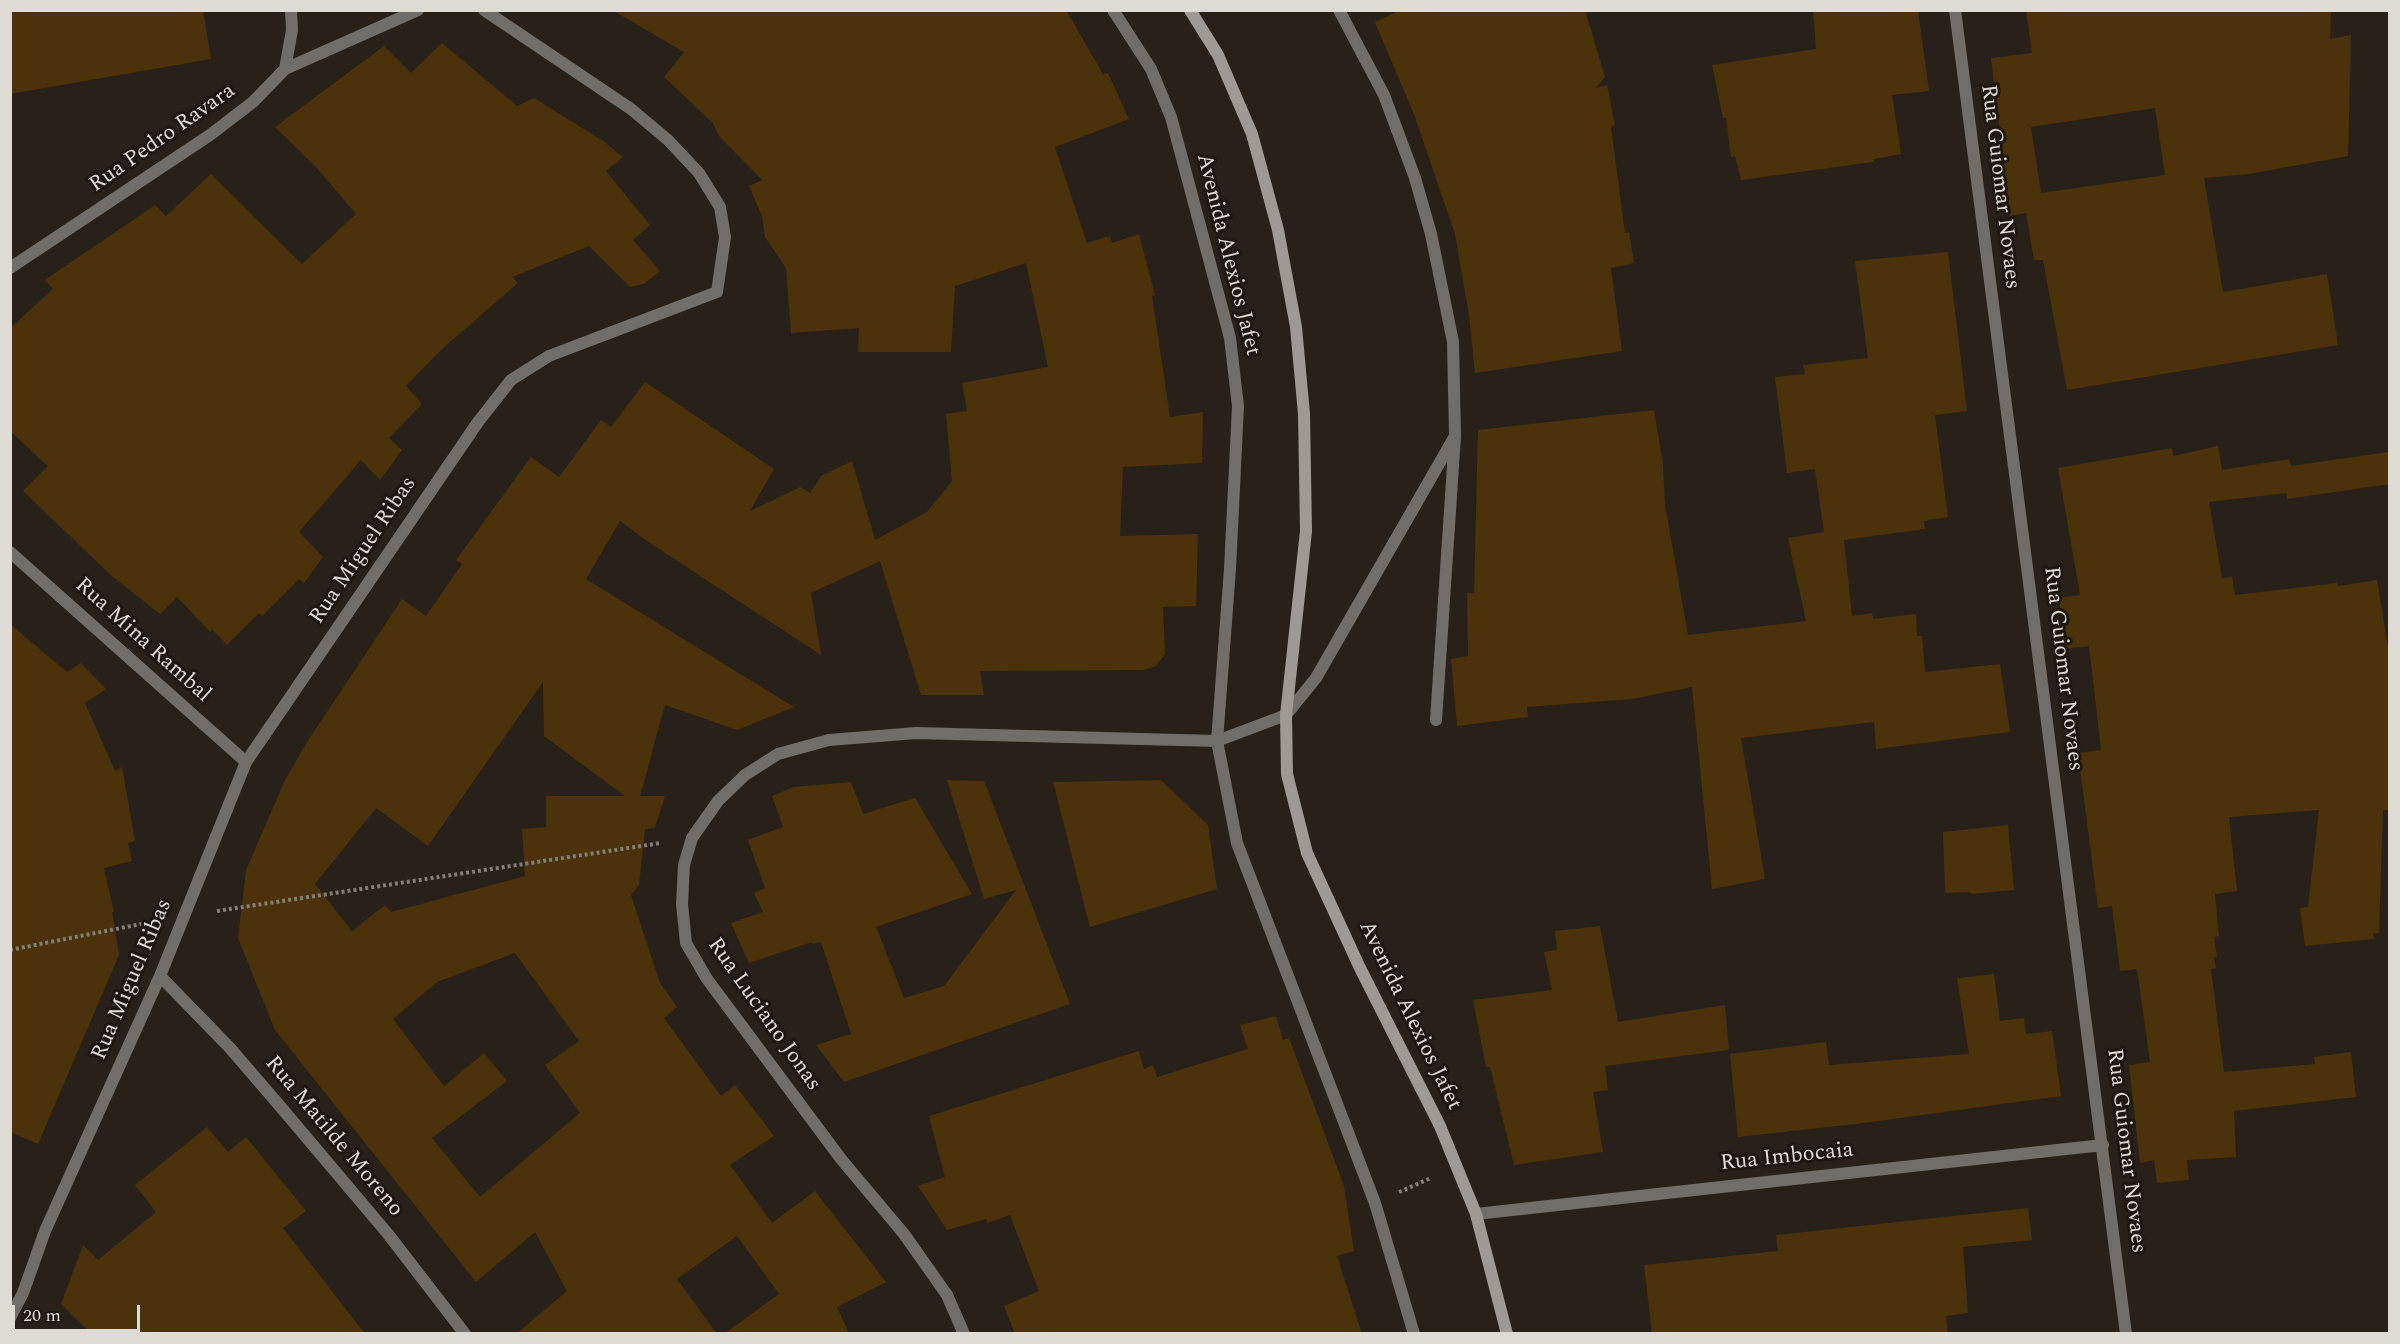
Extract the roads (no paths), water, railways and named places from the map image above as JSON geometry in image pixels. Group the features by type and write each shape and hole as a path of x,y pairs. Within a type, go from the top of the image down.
{"main road":[{"name":"Avenida Alexios Jafet","path":"1190,10 1218,55 1252,134 1278,230 1296,327 1304,414 1306,531 1286,715 1287,774 1307,853 1360,968 1440,1126 1476,1214 1507,1334"}],"street":[{"path":"285,69 292,30 291,10"},
{"path":"285,69 417,10"},
{"name":"Rua Miguel Ribas","path":"10,1318 23,1293 45,1230 160,976 246,762 477,422 512,380 549,356 717,292 725,237 720,207 699,173 631,109 484,10"},
{"name":"Avenida Alexios Jafet","path":"1113,10 1151,69 1171,117 1230,338 1238,406 1230,569 1217,741 1237,843 1375,1203 1414,1334"},
{"path":"1339,10 1384,95 1415,178 1431,234 1453,342 1455,436 1436,720"},
{"name":"Rua Guiomar Novaes","path":"1955,10 2126,1334"},
{"name":"Rua Pedro Ravara","path":"10,268 210,135 253,102 285,69"},
{"path":"1217,741 1286,715 1316,678 1455,436"},
{"name":"Rua Mina Rambal","path":"10,552 246,762"},
{"name":"Rua Luciano Jonas","path":"964,1334 947,1295 904,1234 841,1159 707,979 686,943 682,904 684,865 692,838 718,801 745,775 778,754 829,740 916,733 1217,741"},
{"name":"Rua Matilde Moreno","path":"160,976 230,1048 285,1112 388,1234 465,1334"},
{"name":"Rua Imbocaia","path":"1476,1214 2103,1145"}]}
